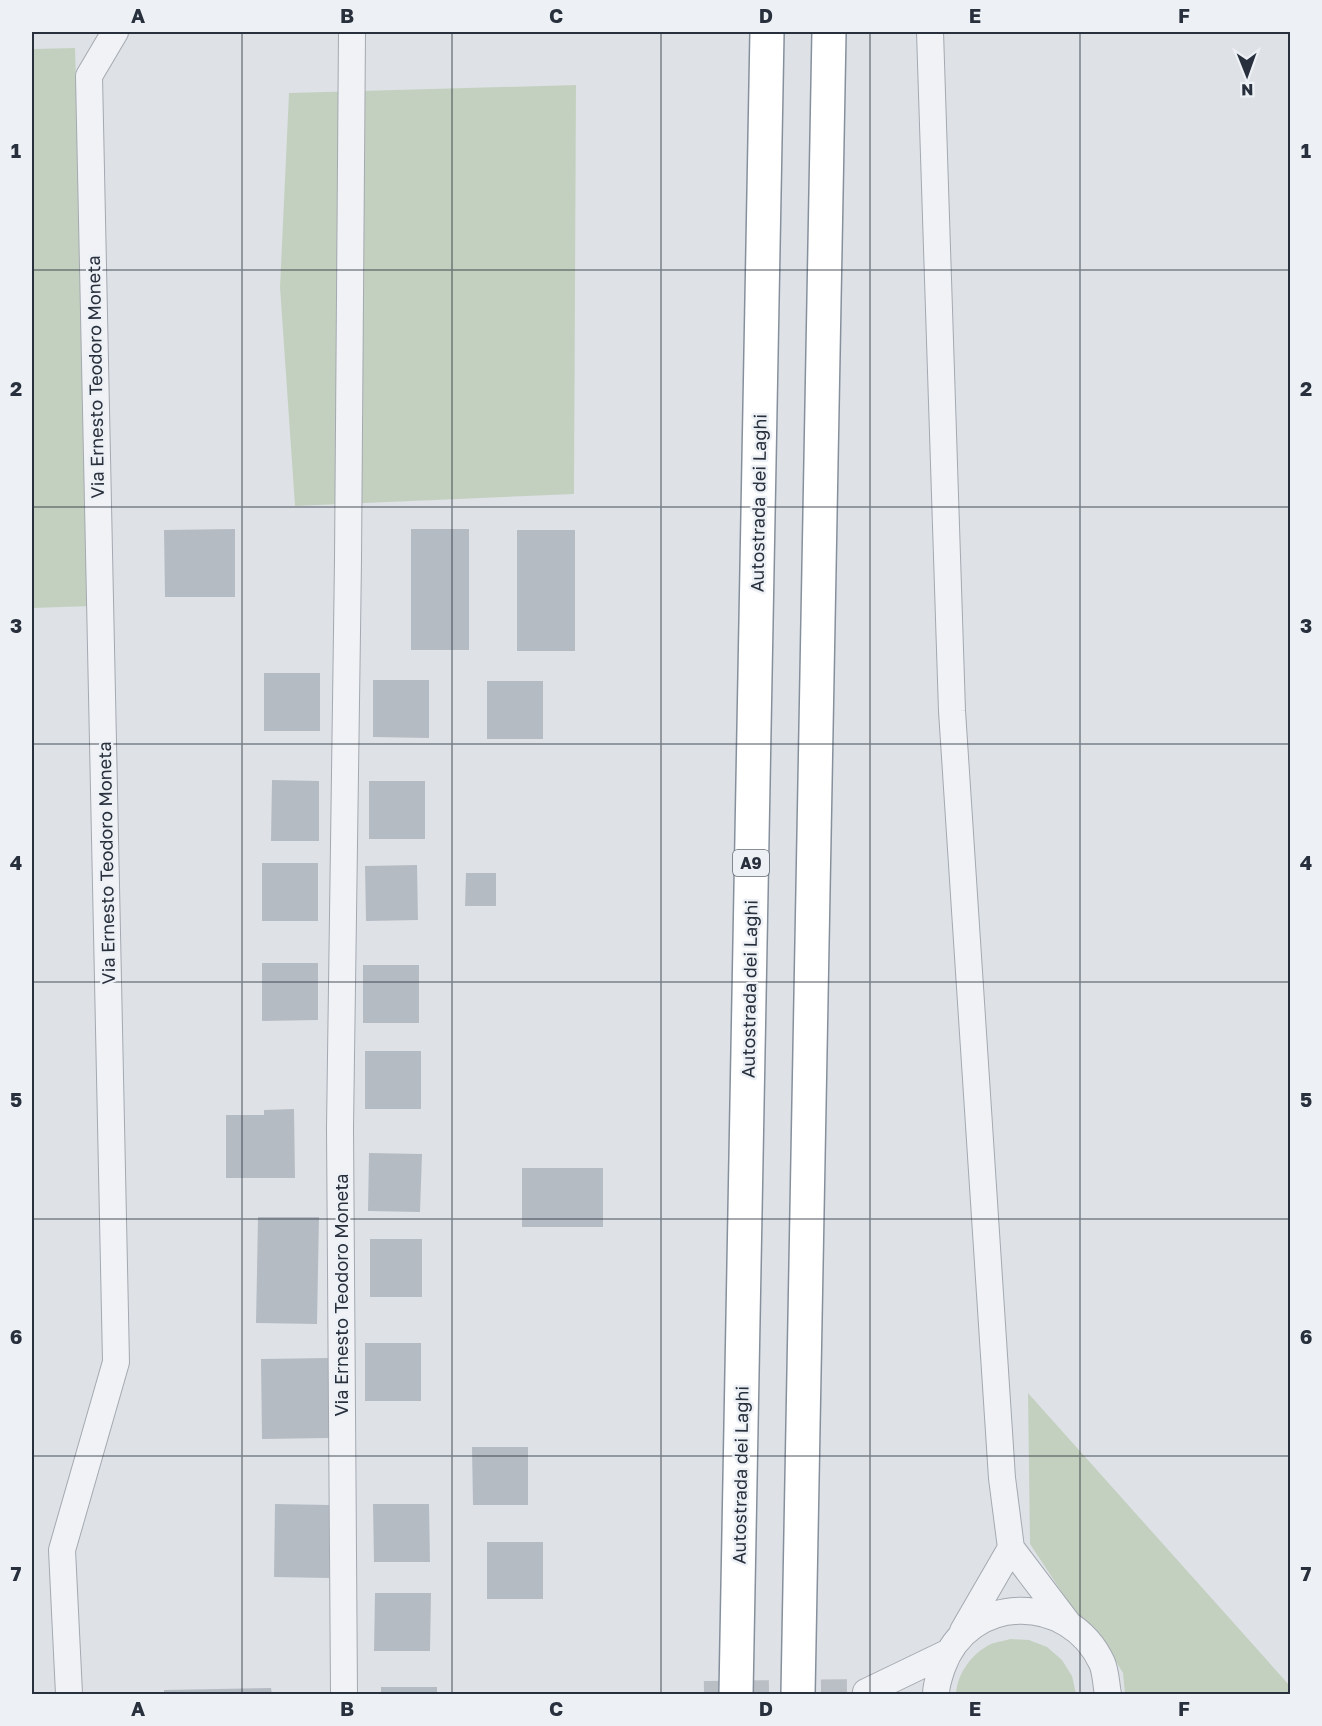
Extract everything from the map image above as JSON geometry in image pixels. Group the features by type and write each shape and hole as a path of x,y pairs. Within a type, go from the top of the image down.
{"highway":[{"name":"Autostrada dei Laghi","path":"736,1695 767,32"},
{"path":"798,1695 829,32"}],"street":[{"name":"Via Ernesto Teodoro Moneta","path":"69,1695 62,1550 116,1362 89,76 116,32"},
{"name":"Via Ernesto Teodoro Moneta","path":"344,1695 340,1128 349,548 352,32"},
{"path":"930,32 952,711 1002,1478 1011,1548 1067,1622 1089,1641 1103,1665 1107,1695"},
{"path":"936,1695 936,1684 954,1644 1011,1548"},
{"path":"873,1695 866,1692 954,1644 984,1619 1009,1611 1040,1612 1067,1622"}],"green space":[{"path":"75,48 92,606 32,608 32,49"},
{"path":"576,85 574,494 295,506 280,287 289,93"},
{"path":"1028,1393 1290,1686 1290,1694 1125,1694 1123,1673 1105,1644 1077,1615 1030,1544"},
{"path":"1010,1639 1029,1640 1047,1647 1062,1660 1072,1676 1076,1694 956,1694 959,1679 972,1659 991,1644"}],"building":[{"path":"235,529 235,597 165,597 164,530"},
{"path":"411,529 469,529 469,650 411,650"},
{"path":"517,530 575,530 575,651 517,651"},
{"path":"264,673 320,673 320,731 264,731"},
{"path":"373,680 429,680 429,738 373,737"},
{"path":"487,681 543,681 543,739 487,739"},
{"path":"272,780 319,781 319,841 271,841"},
{"path":"369,781 425,781 425,839 369,839"},
{"path":"262,863 318,863 318,921 262,921"},
{"path":"417,865 418,920 366,921 365,866"},
{"path":"466,873 496,873 496,906 465,906"},
{"path":"262,963 318,963 318,1020 262,1021"},
{"path":"363,965 419,965 419,1023 363,1023"},
{"path":"365,1051 421,1051 421,1109 365,1109"},
{"path":"294,1109 295,1178 226,1178 226,1115 264,1115 264,1110"},
{"path":"369,1153 422,1154 420,1212 368,1211"},
{"path":"522,1168 603,1168 603,1227 522,1227"},
{"path":"258,1217 319,1217 317,1324 256,1323"},
{"path":"370,1239 422,1239 422,1297 370,1297"},
{"path":"365,1343 421,1343 421,1401 365,1401"},
{"path":"328,1358 329,1438 262,1439 261,1359"},
{"path":"472,1447 528,1447 528,1505 473,1505"},
{"path":"275,1504 330,1505 329,1578 274,1577"},
{"path":"373,1504 429,1504 430,1562 374,1562"},
{"path":"487,1542 543,1542 543,1599 487,1599"},
{"path":"375,1593 431,1593 430,1651 374,1651"},
{"path":"381,1687 437,1687 437,1694 381,1694"},
{"path":"271,1688 272,1694 164,1694 164,1690"}],"tunnel":[{"path":"704,1694 866,1692"}]}
